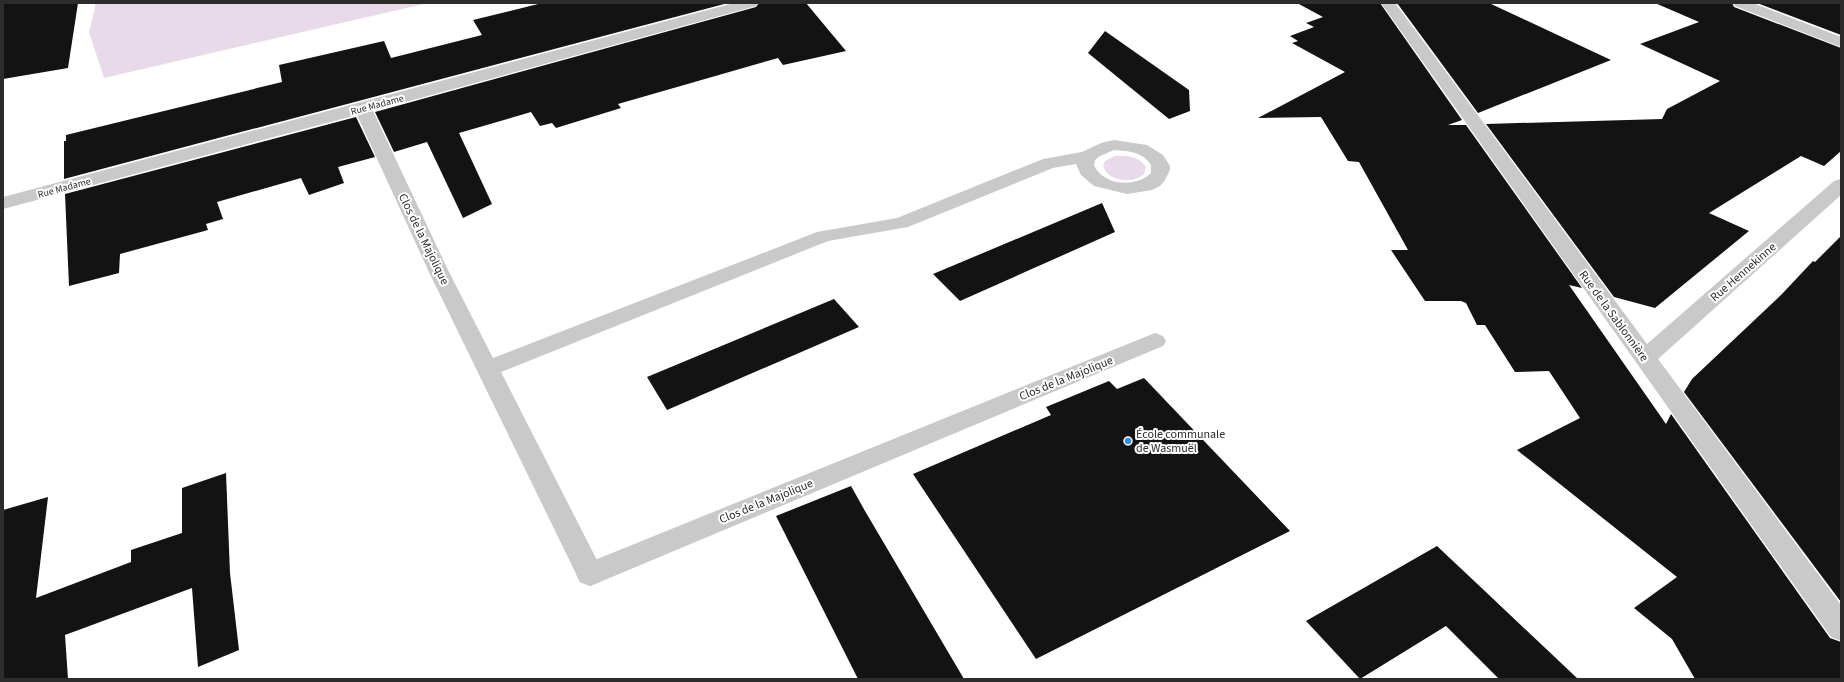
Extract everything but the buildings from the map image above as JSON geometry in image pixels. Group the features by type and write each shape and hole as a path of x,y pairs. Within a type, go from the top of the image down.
{"street":[{"name":"Rue Madame","path":"3,203 363,108 751,3"},
{"name":"Rue de la Sablonnière","path":"1388,3 1841,628"},
{"path":"1740,3 1841,42"},
{"name":"Clos de la Majolique","path":"363,108 434,263 590,574 1155,341"},
{"path":"487,369 824,236 901,224 1049,163 1086,157"},
{"name":"Rue Hennekinne","path":"1644,358 1841,185"}],"shaded area":[{"path":"96,3 428,3 104,78 89,32"},
{"path":"1115,156 1128,156 1140,160 1146,167 1144,174 1134,179 1127,180 1121,180 1109,175 1105,171 1103,165 1105,161"}],"place":[{"name":"École communale de Wasmuël","path":"1128,441"}]}
